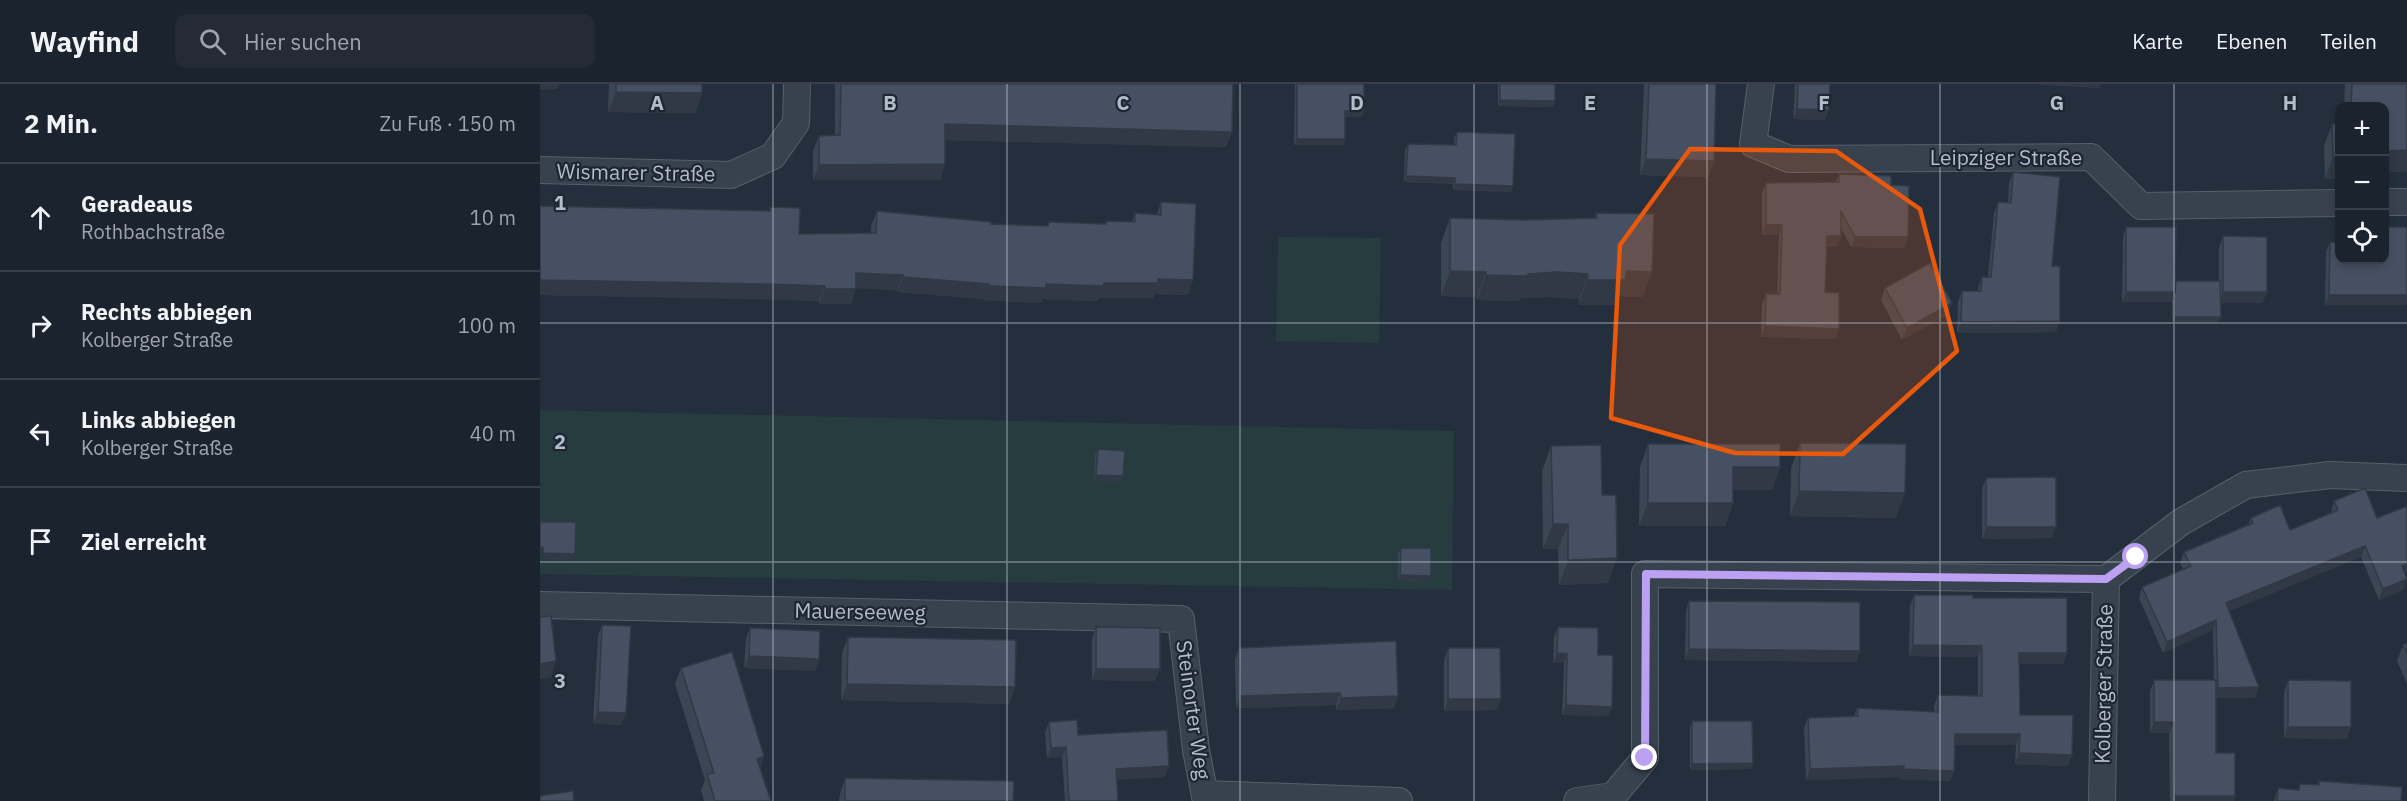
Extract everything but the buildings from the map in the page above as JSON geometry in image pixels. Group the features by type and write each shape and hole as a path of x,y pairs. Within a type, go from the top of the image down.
{"street":[{"name":"Wismarer Straße","path":"540,170 731,175 773,156 796,123 797,84"},
{"name":"Leipziger Straße","path":"1761,84 1753,144 1789,159 2091,157 2141,206 2335,203"},
{"path":"2389,202 2407,201"},
{"path":"2106,579 2181,522 2246,485 2330,475 2407,478"},
{"name":"Kolberger Straße","path":"1576,801 1613,796 1645,758 1646,574 2106,579 2102,801"},
{"name":"Mauerseeweg","path":"540,605 1181,619"},
{"name":"Steinorter Weg","path":"1181,619 1196,750 1205,798"},
{"path":"1205,798 1399,801"}],"highlighted area":[{"path":"1690,149 1836,151 1920,209 1957,351 1843,454 1735,453 1611,418 1620,245"}],"green space":[{"path":"1278,237 1381,238 1379,343 1276,341"},
{"path":"540,410 1454,431 1452,590 540,574"}],"route":[{"path":"1645,758 1646,574 2106,579 2136,557"}]}
